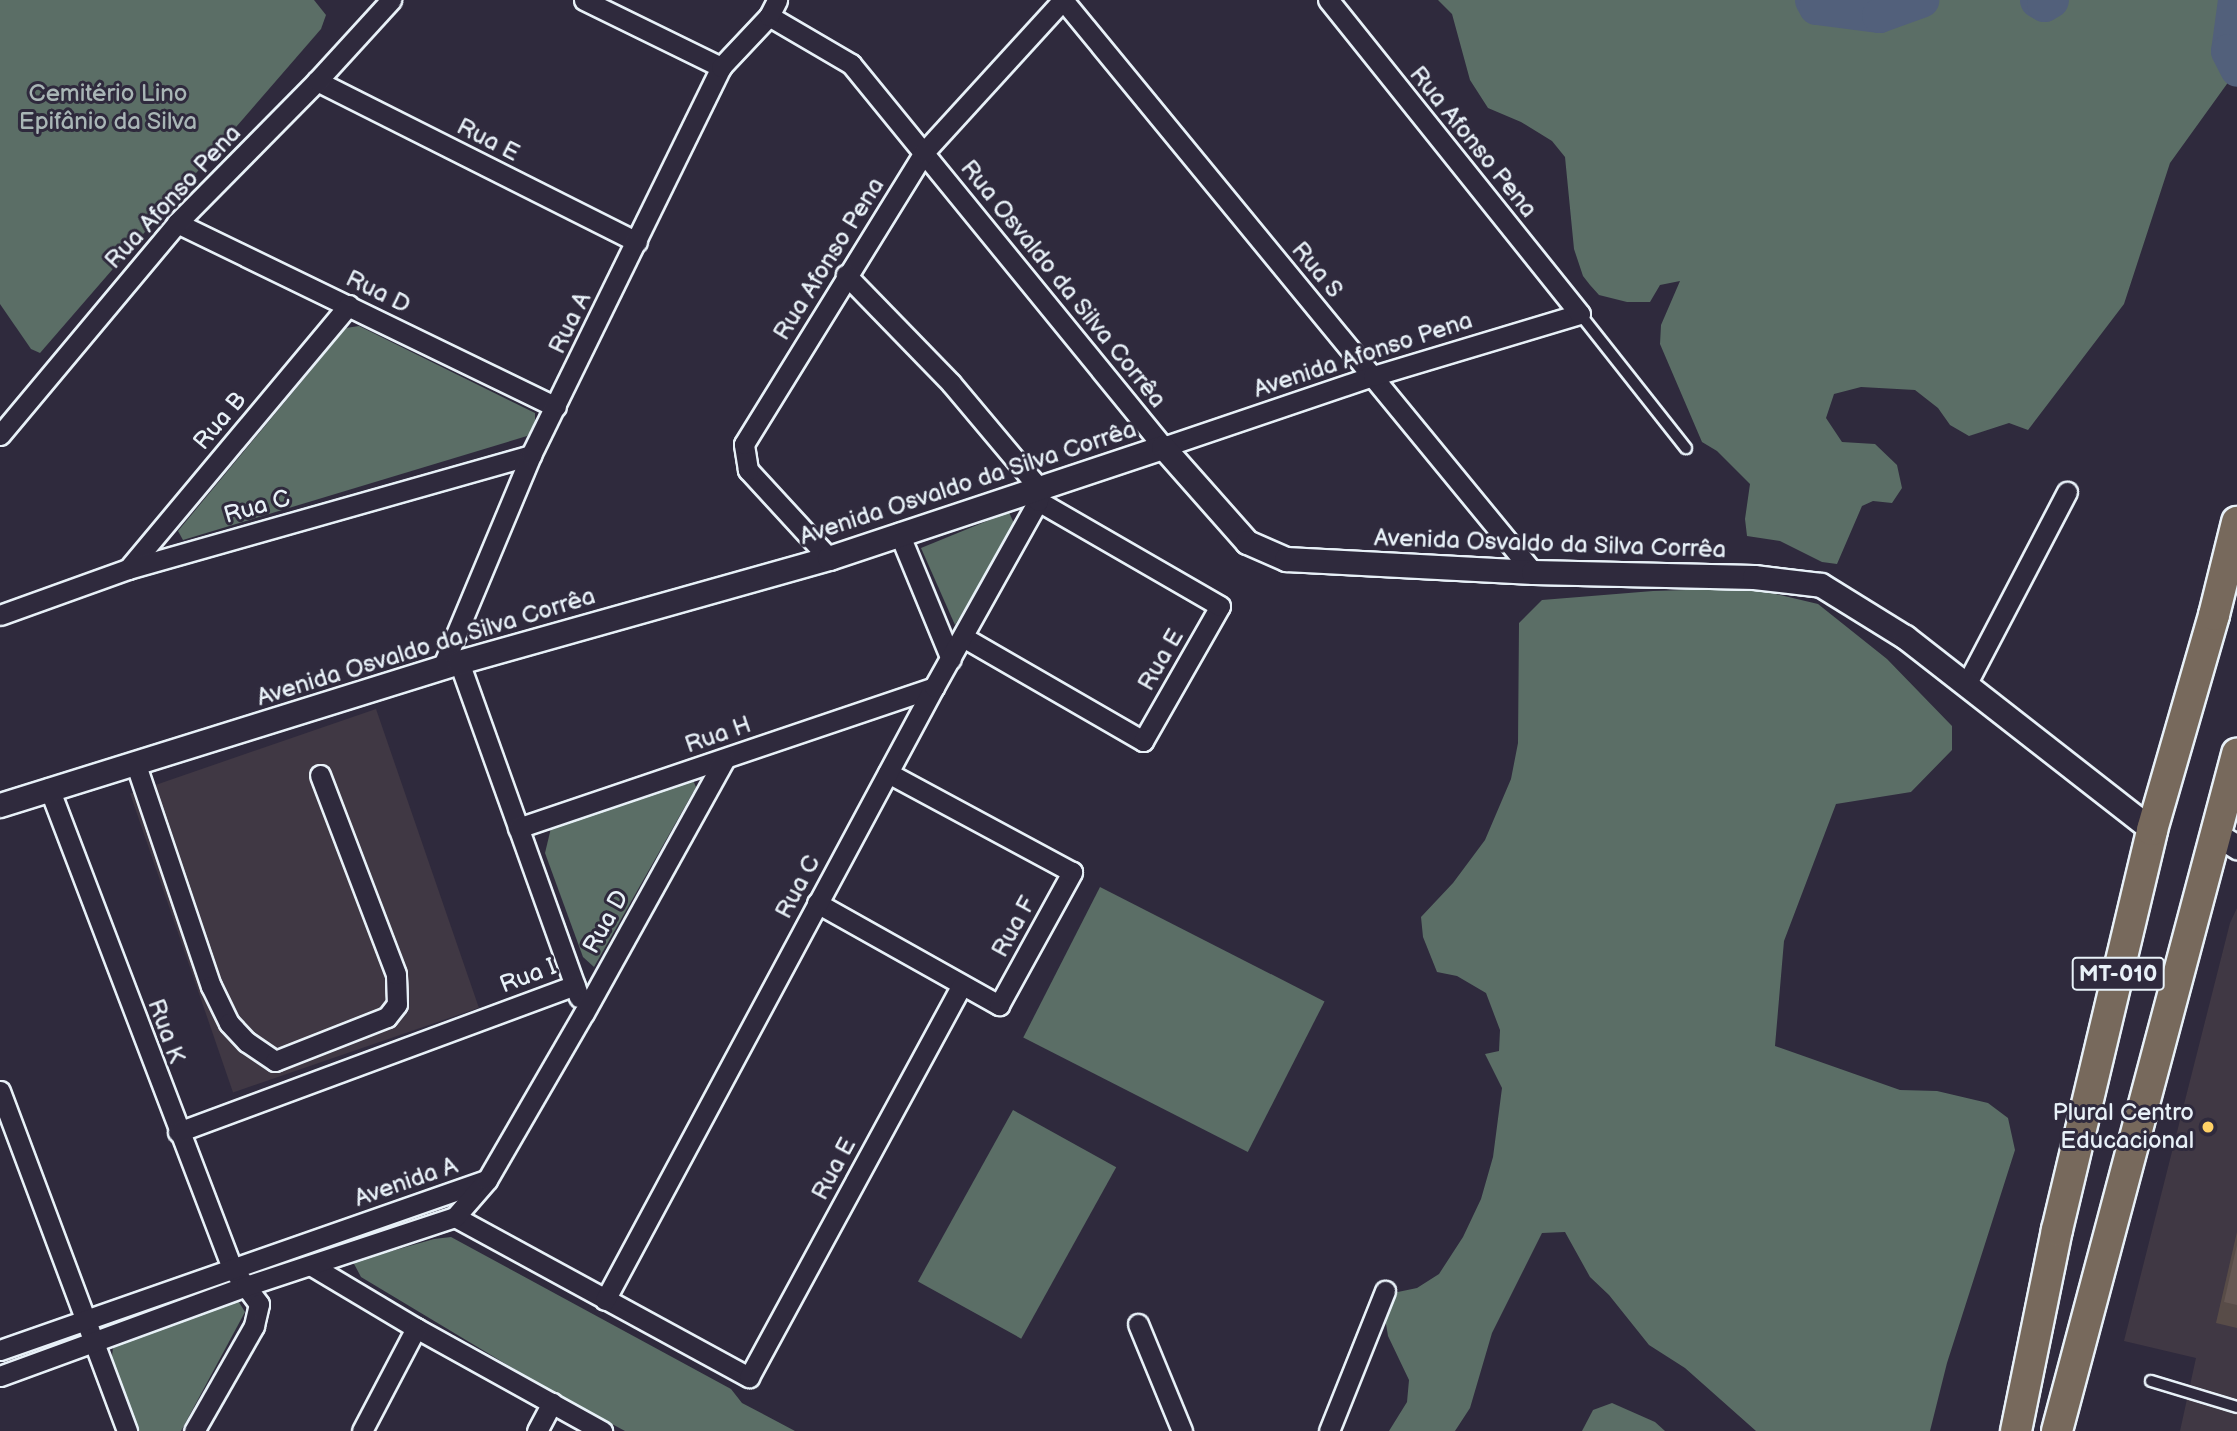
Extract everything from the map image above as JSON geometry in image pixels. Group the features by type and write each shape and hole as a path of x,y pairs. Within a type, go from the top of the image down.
{"main road":[{"name":"MT-010","path":"2016,1431 2057,1230 2152,830 2214,615 2237,522"},
{"name":"MT-010","path":"2057,1431 2087,1316 2227,841 2237,754"},
{"path":"1997,1431 2057,1230"},
{"path":"2078,1431 2087,1355 2087,1316"}],"street":[{"name":"Rua Afonso Pena","path":"0,435 177,223 317,81 391,0"},
{"path":"584,0 721,67"},
{"name":"Rua Afonso Pena","path":"829,558 748,470 744,444 925,151 1063,0"},
{"name":"Rua S","path":"1063,0 1532,572"},
{"name":"Rua Afonso Pena","path":"1328,0 1580,314"},
{"name":"Rua A","path":"451,665 531,455 721,67 773,8 852,64 925,151"},
{"name":"Rua E","path":"317,81 637,242"},
{"name":"Rua Osvaldo da Silva Corrêa","path":"925,151 1163,447"},
{"name":"Rua D","path":"177,223 556,407"},
{"path":"846,275 951,383 1039,494"},
{"name":"Rua B","path":"128,569 349,305"},
{"name":"Avenida Afonso Pena","path":"1163,447 1373,376 1580,314"},
{"name":"Avenida Osvaldo da Silva Corrêa","path":"0,805 451,665 829,558 899,533 1039,494 1163,447 1247,542 1286,559 1532,572 1754,577 1821,585 1905,637 2152,830"},
{"name":"Rua C","path":"0,615 128,569 531,455"},
{"path":"1966,685 2067,492"},
{"name":"Rua E","path":"963,637 1143,741 1220,606 1039,494"},
{"name":"Rua C","path":"605,1300 1039,494"},
{"path":"899,533 951,659"},
{"name":"Rua I","path":"178,1132 575,985 518,828 451,665"},
{"name":"Rua H","path":"518,828 934,687"},
{"name":"Rua D","path":"487,1180 584,1013 724,760"},
{"path":"135,762 211,986 229,1023 247,1042 275,1061 387,1017 397,1004 396,974 320,775"},
{"name":"Rua F","path":"817,902 999,1005 1072,872 888,773"},
{"name":"Rua K","path":"49,788 232,1268 259,1304 254,1325 194,1431"},
{"path":"575,985 584,1013"},
{"name":"Rua E","path":"605,1300 749,1377 962,985"},
{"path":"0,1091 127,1431"},
{"name":"Avenida A","path":"0,1376 94,1344 246,1286 455,1217 487,1180"},
{"name":"Avenida A","path":"0,1350 487,1180"},
{"path":"455,1217 605,1300"},
{"path":"312,1266 416,1328 602,1431"},
{"path":"1329,1431 1385,1291"},
{"path":"1138,1324 1182,1431"},
{"path":"362,1431 416,1328"},
{"path":"537,1431 552,1403"}],"lane":[{"path":"1580,314 1686,448"},
{"path":"2151,1381 2237,1407"}],"shaded area":[{"path":"376,709 479,1008 233,1092 130,794"},
{"name":"Plural Centro Educacional","path":"2237,908 2237,1431 2180,1431 2196,1358 2124,1341 2230,923"}],"green space":[{"name":"Cemitério Lino Epifânio da Silva","path":"0,0 314,0 326,15 321,29 40,353 31,349 0,304"},
{"path":"1438,0 2237,0 2237,70 2170,163 2124,304 2028,430 2009,423 1969,436 1950,425 1938,408 1915,390 1861,387 1834,394 1826,418 1842,442 1875,444 1897,465 1902,488 1892,503 1873,501 1862,506 1837,564 1822,562 1780,541 1747,536 1745,519 1750,484 1717,451 1702,442 1660,344 1661,325 1680,281 1660,285 1650,302 1627,302 1599,295 1590,285 1583,276 1574,249 1565,157 1552,141 1521,122 1488,108 1470,80 1452,14"},
{"path":"359,326 535,413 535,425 527,436 183,540 178,531 346,328"},
{"path":"1009,512 1015,526 955,625 921,548"},
{"path":"1751,588 1818,604 1887,659 1952,726 1952,750 1911,792 1836,804 1784,941 1775,1046 1900,1090 1937,1091 1988,1103 2008,1118 2015,1150 1947,1363 1930,1431 1756,1431 1685,1368 1649,1345 1609,1295 1590,1277 1565,1232 1542,1233 1492,1333 1470,1408 1455,1431 1389,1431 1407,1402 1409,1380 1388,1336 1385,1318 1393,1293 1417,1288 1439,1274 1463,1237 1481,1199 1493,1157 1502,1088 1485,1054 1499,1051 1500,1030 1486,993 1457,976 1437,972 1423,937 1421,917 1453,883 1485,840 1511,779 1518,743 1519,623 1542,600 1653,591"},
{"path":"693,780 696,787 594,967 583,957 545,853 551,828"},
{"path":"1100,887 1325,1001 1248,1152 1023,1038"},
{"path":"1013,1110 1116,1167 1021,1339 918,1281"},
{"path":"451,1237 731,1389 742,1403 795,1431 625,1431 556,1394 361,1277 353,1262 434,1239"},
{"path":"237,1299 245,1312 181,1431 139,1431 112,1357 113,1347"},
{"path":"1612,1403 1655,1422 1665,1431 1582,1431 1593,1410"}],"building":[{"path":"2237,1245 2237,1305 2224,1302"}],"waterway":[{"path":"1812,0 1816,7 1879,15 1921,0"},
{"path":"2037,0 2044,4 2051,0"},
{"path":"2235,0 2228,51 2237,69"}],"place":[{"name":"Plural Centro Educacional","path":"2208,1127"}]}
